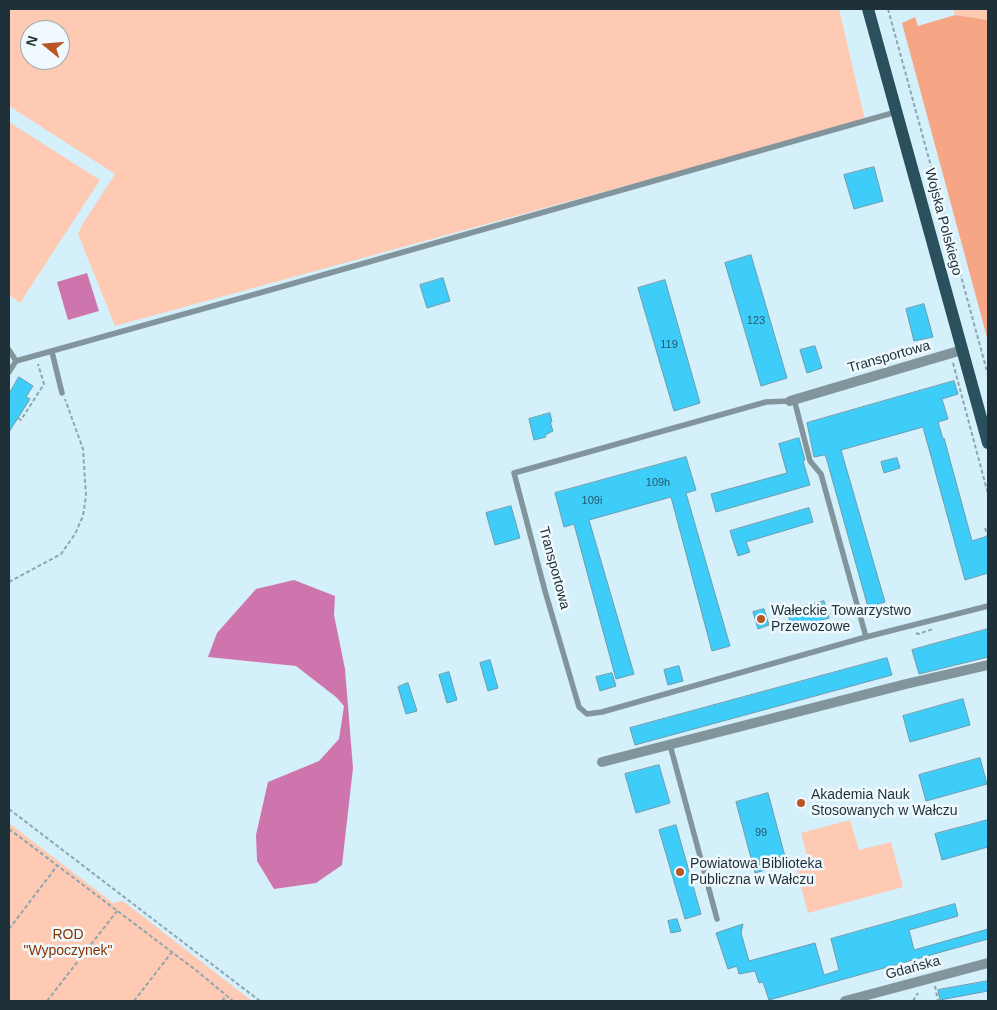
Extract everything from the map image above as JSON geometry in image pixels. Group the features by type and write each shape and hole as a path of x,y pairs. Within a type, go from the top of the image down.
{"main road":[{"name":"Wojska Polskiego","path":"868,9 896,112 956,352 988,443"}],"street":[{"name":"Transportowa","path":"792,400 956,352"},
{"path":"602,762 896,686 988,665"},
{"name":"Gdańska","path":"845,1001 859,999 988,963"}],"lane":[{"path":"9,372 16,361 896,112"},
{"path":"9,350 16,361"},
{"path":"52,352 62,392"},
{"path":"792,400 810,460 821,474 866,637"},
{"name":"Transportowa","path":"792,400 766,402 514,473 545,591 580,707 587,714 602,712 866,637 988,606"},
{"path":"670,745 717,919"}],"path":[{"path":"888,9 988,375"},
{"path":"956,352 988,494"},
{"path":"18,418 21,420 44,384 37,361"},
{"path":"9,582 61,554 75,534 83,516 86,496 83,449 62,392"},
{"path":"985,528 988,537"},
{"path":"9,809 260,1001"},
{"path":"9,829 172,952 233,1001"},
{"path":"9,929 57,866"},
{"path":"47,1001 117,911"},
{"path":"134,1001 172,952"},
{"path":"934,977 938,1001"},
{"path":"222,1001 226,996"}],"green space":[{"path":"9,9 839,9 865,120 115,326 78,234 115,174 9,106"},
{"path":"953,9 988,9 988,20 955,15"},
{"path":"9,122 100,180 20,303 9,295"},
{"name":"ROD \"Wypoczynek\"","path":"9,813 10,824 113,903 123,901 252,1001 9,1001"},
{"path":"850,820 859,850 891,842 903,887 808,913 796,868 809,864 801,833"}],"shaded area":[{"path":"955,15 988,20 988,341 902,23 915,17 918,26"},
{"path":"87,273 99,311 68,320 57,282"},
{"path":"294,580 335,596 334,615 345,669 353,768 342,865 316,883 274,889 257,861 256,835 268,782 319,761 339,739 344,706 336,697 296,666 208,657 217,633 256,589"}],"building":[{"path":"874,167 883,201 854,209 844,175"},
{"path":"751,255 787,378 761,386 725,263"},
{"path":"443,278 450,301 427,308 420,285"},
{"path":"665,280 700,403 674,411 638,288"},
{"path":"924,304 933,337 914,341 906,309"},
{"path":"815,346 822,368 807,373 800,350"},
{"path":"19,377 33,386 26,397 30,399 9,432 9,394"},
{"path":"954,381 958,394 942,399 948,419 938,422 972,541 988,536 988,573 965,580 923,427 841,450 885,602 868,607 826,457 824,455 814,457 807,423"},
{"path":"550,413 553,431 545,435 546,437 534,440 529,419"},
{"path":"799,438 810,485 716,512 711,494 787,473 779,444"},
{"path":"686,457 696,490 686,493 730,646 712,651 671,497 589,520 634,674 616,679 574,524 564,527 555,493"},
{"path":"897,458 900,468 884,473 881,462"},
{"path":"511,506 520,538 495,545 486,513"},
{"path":"809,508 813,522 746,542 750,552 738,556 730,531"},
{"path":"824,601 829,618 792,629 787,611"},
{"name":"Wałeckie Towarzystwo Przewozowe","path":"764,609 769,625 758,629 753,612"},
{"path":"988,629 988,657 919,674 912,650"},
{"path":"887,658 892,675 635,745 630,728"},
{"path":"490,660 498,688 488,691 480,663"},
{"path":"679,666 683,681 668,685 664,670"},
{"path":"449,672 457,700 447,703 439,675"},
{"path":"612,673 616,686 600,691 596,677"},
{"path":"408,683 417,711 406,714 398,687"},
{"path":"963,699 970,725 910,742 903,716"},
{"path":"980,758 987,784 926,801 919,775"},
{"path":"659,765 670,803 636,813 625,774"},
{"path":"768,793 787,864 755,873 736,802"},
{"path":"988,820 988,847 942,860 935,834"},
{"name":"Powiatowa Biblioteka Publiczna w Wałczu","path":"676,825 701,914 685,919 659,830"},
{"path":"955,904 958,916 909,930 914,950 988,929 988,939 769,1000 763,982 759,983 755,971 739,974 737,966 728,969 716,933 743,924 741,933 749,961 815,943 824,975 839,970 831,939"},
{"path":"677,919 681,931 671,933 668,921"},
{"path":"988,981 988,991 940,1000 938,990"}],"place":[{"name":"Wałeckie Towarzystwo Przewozowe","path":"761,619"},
{"name":"Akademia Nauk Stosowanych w Wałczu","path":"801,803"},
{"name":"Powiatowa Biblioteka Publiczna w Wałczu","path":"680,872"}]}
